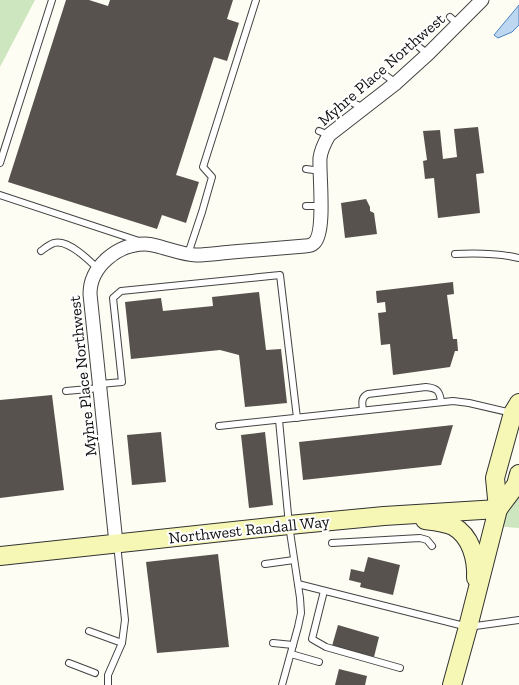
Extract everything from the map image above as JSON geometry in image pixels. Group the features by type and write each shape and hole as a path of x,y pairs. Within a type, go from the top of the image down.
{"street":[{"name":"Myhre Place Northwest","path":"116,544 90,294 90,287 93,277 98,269 119,251 128,247 147,244 196,255 314,244 320,231 322,206 320,156 325,142 324,133 358,106 396,84 424,51 454,20 482,0"},
{"path":"452,685 498,509 495,478 516,408"},
{"path":"498,509 516,485 519,474"},
{"name":"Northwest Randall Way","path":"0,556 384,516 498,509"},
{"path":"384,516 442,522 460,531 470,545 475,562 475,598"}],"lane":[{"path":"0,162 52,0"},
{"path":"188,254 212,177 203,167 256,0"},
{"path":"386,75 396,84"},
{"path":"306,169 320,171"},
{"path":"0,195 147,244"},
{"path":"306,206 322,206"},
{"path":"41,251 53,243 62,242 83,254 98,269"},
{"path":"455,254 485,253 507,255 519,258"},
{"path":"66,391 122,382 113,298 121,291 280,275 297,418"},
{"path":"363,410 362,402 365,395 418,388 430,387 438,390 440,393 441,402"},
{"path":"219,426 453,401 516,408"},
{"path":"279,420 289,525 301,612 282,685"},
{"path":"332,543 420,538 427,540 432,546"},
{"path":"108,685 108,676 122,643 125,620 116,544"},
{"path":"265,564 294,560"},
{"path":"298,584 468,627 519,620"},
{"path":"324,591 312,640 326,647 400,668"},
{"path":"89,631 122,643"},
{"path":"272,643 293,645"},
{"path":"291,654 319,662"},
{"path":"69,663 95,673"}],"green space":[{"path":"0,0 35,0 0,67"},
{"path":"519,489 519,528 493,526"}],"water":[{"path":"519,5 519,25 512,32 498,38 494,35"}],"building":[{"path":"66,0 89,0 108,6 110,0 233,0 227,19 239,23 227,61 214,57 176,175 199,182 186,223 162,215 157,229 8,182"},
{"path":"478,127 484,173 476,174 480,213 438,218 434,178 425,179 423,161 427,160 423,131 440,130 443,159 457,157 454,129"},
{"path":"366,199 370,207 370,211 374,213 377,234 345,238 341,203"},
{"path":"453,282 454,294 447,295 453,339 457,339 458,351 455,351 450,367 393,375 390,344 381,345 378,313 386,312 385,302 377,303 376,291"},
{"path":"259,292 266,350 281,349 287,403 245,407 239,355 220,350 131,359 125,302 161,298 163,311 213,306 212,297"},
{"path":"52,395 64,490 0,498 0,400"},
{"path":"453,425 441,465 303,480 299,442"},
{"path":"161,432 166,482 132,485 127,435"},
{"path":"265,432 273,505 249,508 241,435"},
{"path":"218,554 229,647 157,653 146,562"},
{"path":"368,557 400,565 393,595 360,587 361,583 349,580 351,569 364,572"},
{"path":"338,625 379,637 374,657 332,646"},
{"path":"339,669 367,676 365,685 335,685"}]}
